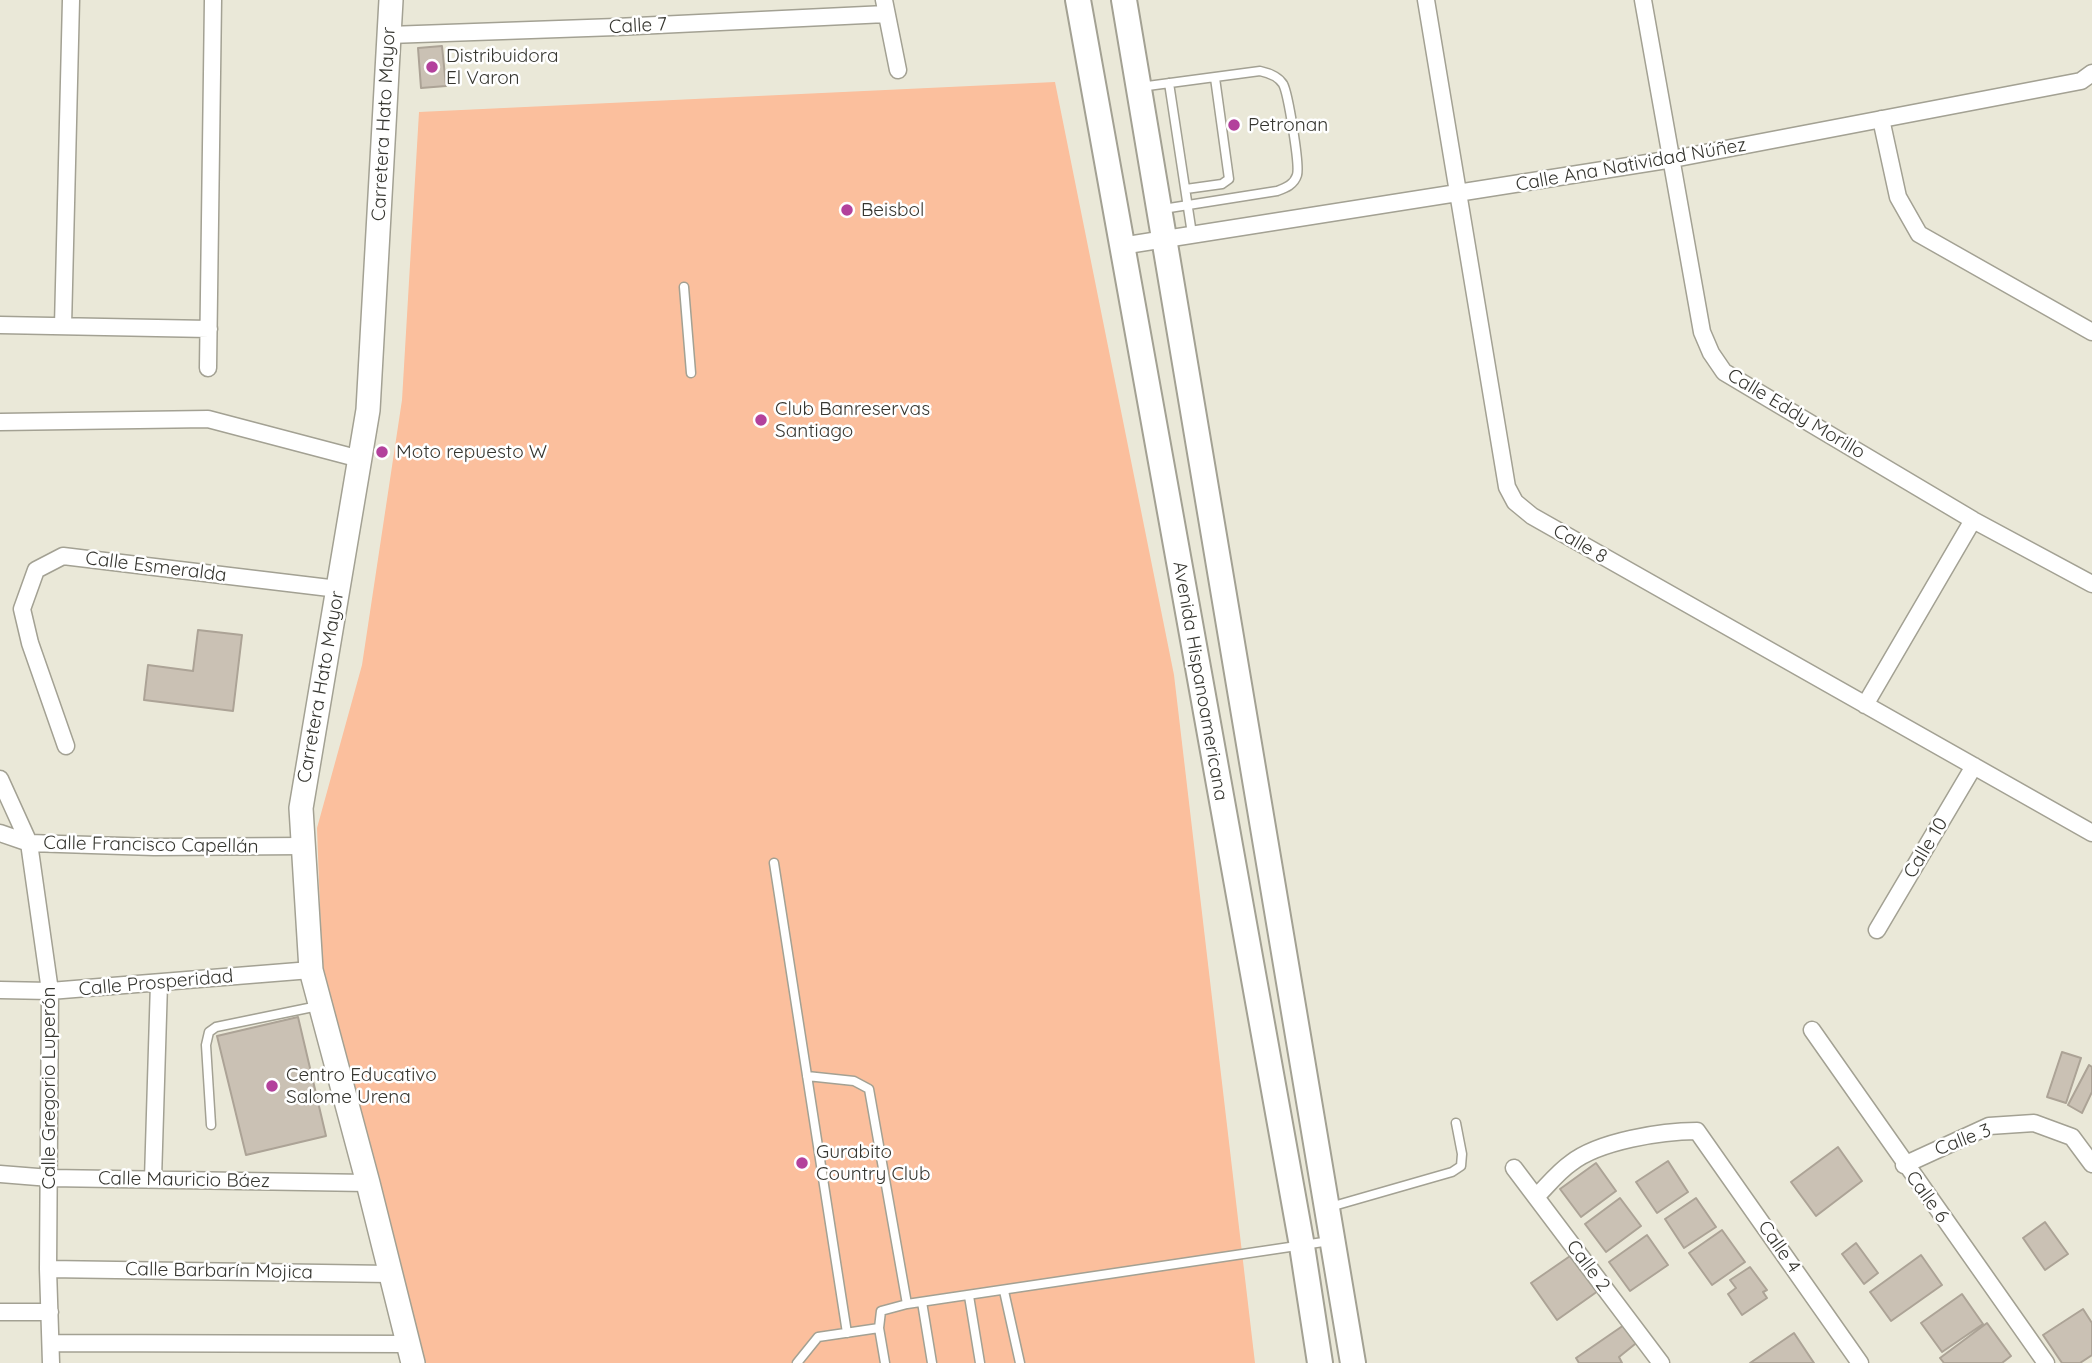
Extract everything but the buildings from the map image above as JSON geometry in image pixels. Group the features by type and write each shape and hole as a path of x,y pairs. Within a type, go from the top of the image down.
{"main road":[{"name":"Avenida Hispanoamericana","path":"1078,0 1302,1246 1320,1363"},
{"name":"Avenida Hispanoamericana","path":"1124,0 1353,1363"}],"street":[{"path":"63,326 71,0"},
{"path":"208,368 213,0"},
{"name":"Carretera Hato Mayor","path":"391,0 368,410 301,808 311,970 410,1354"},
{"name":"Calle 8","path":"1426,0 1507,487 1515,502 1532,516 2092,833"},
{"name":"Calle Eddy Morillo","path":"1643,0 1702,332 1711,353 1724,372 1973,520 2092,584"},
{"path":"885,7 898,70"},
{"name":"Calle 7","path":"389,35 616,27 885,7"},
{"name":"Calle Ana Natividad Núñez","path":"1121,246 1673,159 2088,80"},
{"path":"1881,118 1898,197 1919,234 2092,332"},
{"path":"0,325 209,329"},
{"path":"0,422 208,419 360,459"},
{"path":"1865,705 1973,520"},
{"name":"Calle Esmeralda","path":"66,746 30,643 22,609 36,569 63,556 338,589"},
{"name":"Calle 10","path":"1877,930 1974,766"},
{"name":"Calle Gregorio Luperón","path":"0,779 29,843 50,991 48,1269 51,1363"},
{"name":"Calle Francisco Capellán","path":"0,833 29,843 154,847 304,846"},
{"name":"Calle Prosperidad","path":"0,990 50,991 311,970"},
{"path":"153,1179 159,983"},
{"name":"Calle 6","path":"1812,1030 2046,1363"},
{"name":"Calle 3","path":"1904,1164 1989,1126 2034,1124 2072,1137 2092,1164"},
{"name":"Calle 4","path":"1536,1197 1572,1162 1599,1147 1670,1131 1697,1131 1860,1363"},
{"name":"Calle 2","path":"1514,1168 1661,1363"},
{"name":"Calle Mauricio Báez","path":"0,1174 50,1178 368,1183"},
{"name":"Calle Barbarín Mojica","path":"48,1269 390,1274"},
{"path":"0,1312 50,1312"},
{"path":"51,1343 410,1354"}],"lane":[{"path":"1139,88 1260,71 1278,79 1286,94 1298,174 1294,182 1277,191 1160,210"},
{"path":"1186,189 1222,184 1229,179 1215,78"},
{"path":"1169,83 1192,234"},
{"path":"684,287 691,373"},
{"path":"774,863 847,1333"},
{"path":"211,1125 206,1045 209,1032 216,1027 321,1005"},
{"path":"807,1076 854,1081 869,1089 907,1304"},
{"path":"1327,1208 1452,1172 1461,1166 1462,1154 1456,1123"},
{"path":"885,1363 879,1328 881,1311 907,1304 1333,1241"},
{"path":"1004,1291 1020,1363"},
{"path":"969,1296 980,1363"},
{"path":"922,1302 932,1363"},
{"path":"797,1363 818,1337 879,1328"}],"shaded area":[{"path":"1055,82 1174,675 1255,1363 423,1363 322,963 317,828 362,665 402,400 419,112"}],"place":[{"name":"Distribuidora El Varon","path":"432,67"},
{"name":"Petronan","path":"1234,125"},
{"name":"Beisbol","path":"847,210"},
{"name":"Club Banreservas Santiago","path":"761,420"},
{"name":"Moto repuesto W","path":"382,452"},
{"name":"Centro Educativo Salome Urena","path":"272,1086"},
{"name":"Gurabito Country Club","path":"802,1163"}]}
